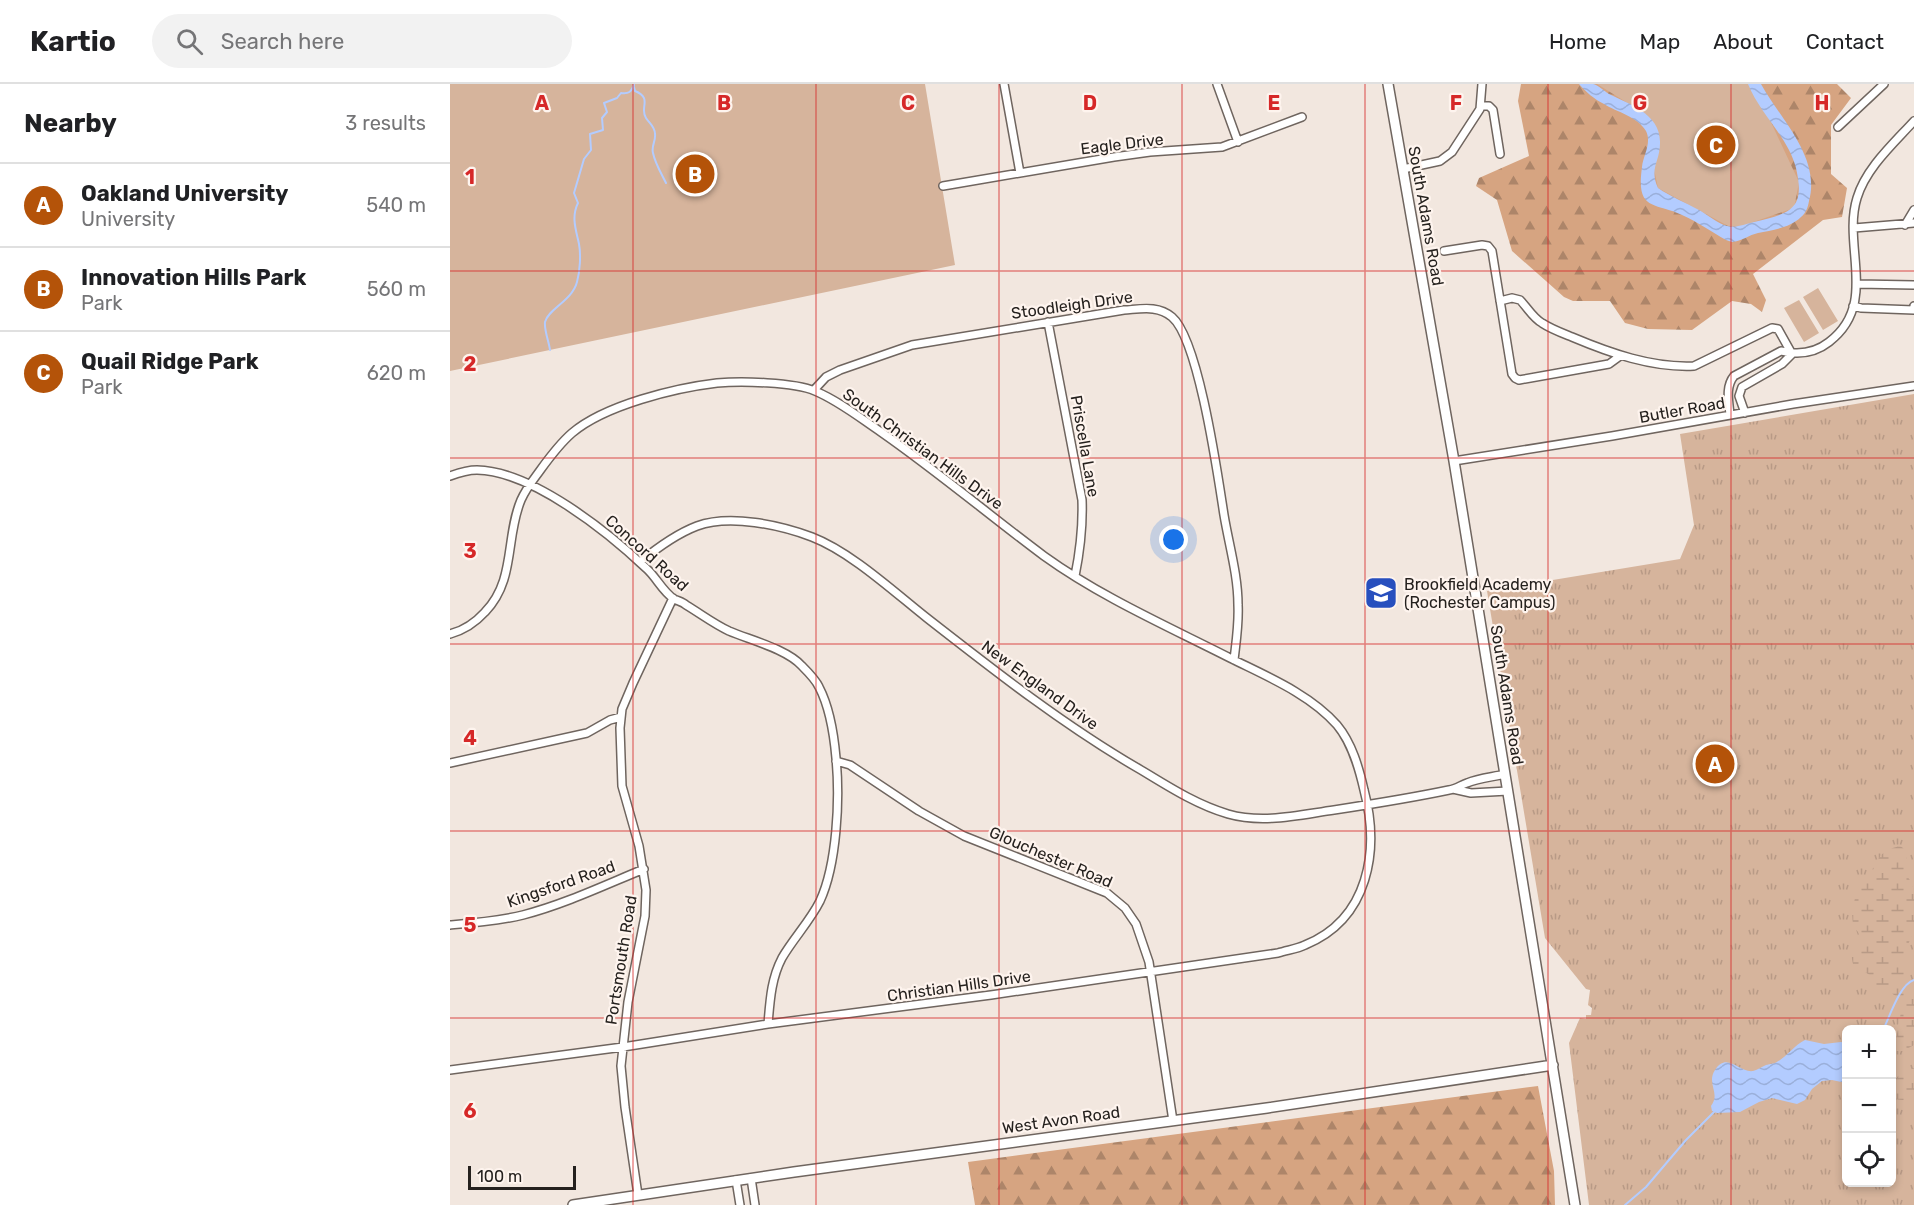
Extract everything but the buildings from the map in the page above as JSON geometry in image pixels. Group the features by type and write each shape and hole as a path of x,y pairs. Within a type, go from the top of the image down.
{"main road":[{"name":"South Adams Road","path":"1388,84 1454,461 1575,1205"},
{"name":"West Avon Road","path":"573,1205 1553,1065"}],"street":[{"path":"1004,84 1020,173"},
{"path":"1217,84 1238,142"},
{"path":"1403,169 1434,163 1448,156 1481,106 1482,84"},
{"path":"1838,127 1884,84"},
{"path":"1481,106 1489,106 1493,110 1500,154"},
{"name":"Eagle Drive","path":"943,186 1114,157 1150,152 1209,149 1238,142 1302,117"},
{"path":"1730,416 1728,388 1734,376 1781,351 1792,354 1806,353 1821,347 1832,340 1843,327 1853,306 1857,284 1854,228 1856,200 1878,161 1914,121"},
{"path":"1905,225 1914,210"},
{"path":"1854,228 1914,224"},
{"path":"1444,251 1482,245 1488,246 1492,251 1512,374 1515,378 1519,380 1610,364 1620,356"},
{"path":"1857,284 1914,285"},
{"path":"1500,301 1512,298 1520,300 1543,324 1620,356 1681,367 1694,366 1772,328 1778,329 1792,354"},
{"path":"1853,306 1914,310 1914,306"},
{"name":"Stoodleigh Drive","path":"814,390 826,377 840,370 912,345 1124,310 1152,308 1173,318 1187,343 1208,420 1234,568 1238,604 1234,660"},
{"name":"Priscella Lane","path":"1048,322 1082,500 1081,545 1075,576"},
{"path":"1745,413 1739,396 1742,387 1782,364 1792,354"},
{"name":"South Christian Hills Drive","path":"450,634 464,630 493,604 502,588 508,567 514,523 520,501 554,450 583,425 643,399 696,386 721,383 785,385 814,390 829,397 896,443 1075,576 1116,601 1270,678 1303,697 1337,725 1359,768 1368,805"},
{"name":"Butler Road","path":"1454,461 1914,386"},
{"name":"Concord Road","path":"450,476 459,472 477,470 511,478 529,485 586,517 613,537 640,562 673,598 727,630 798,662 819,687 832,731 836,761 837,811 827,883 819,904 782,959 774,976 770,992 768,1024"},
{"name":"New England Drive","path":"640,562 664,543 680,534 698,526 719,521 745,522 797,532 815,538 868,571 1015,687 1070,727 1158,780 1213,809 1240,816 1278,818 1368,805 1453,789 1469,782 1505,774"},
{"name":"Portsmouth Road","path":"638,1195 621,1066 628,1002 645,916 644,869 622,786 620,728 622,710 633,683 673,598"},
{"path":"450,763 586,733 610,720 621,717"},
{"name":"Glouchester Road","path":"836,761 850,765 919,811 964,836 1107,893 1125,908 1136,924 1149,962 1173,1121"},
{"name":"New England Drive","path":"1453,789 1471,793 1508,791"},
{"name":"Christian Hills Drive","path":"450,1070 1151,972 1278,953 1304,946 1339,924 1362,890 1372,843 1368,805"},
{"name":"Kingsford Road","path":"450,925 479,923 524,915 644,869"},
{"path":"751,1178 755,1205"},
{"path":"736,1180 740,1205"}],"green space":[{"path":"450,84 925,84 955,265 450,371"},
{"path":"1521,84 1837,84 1851,98 1831,125 1831,174 1847,188 1842,217 1823,220 1753,274 1766,300 1762,312 1751,304 1732,301 1692,330 1648,329 1625,323 1610,301 1573,301 1564,297 1512,251 1497,200 1476,186 1479,178 1529,156 1518,101"},
{"path":"1597,84 1753,84 1799,182 1794,208 1742,226 1728,226 1658,188 1647,115"},
{"path":"1818,288 1838,321 1823,330 1803,297"},
{"path":"1799,300 1819,333 1804,342 1784,308"},
{"path":"1914,394 1914,1205 1589,1205 1569,1043 1580,1018 1586,1019 1586,1015 1591,1015 1592,1008 1588,1005 1590,990 1586,989 1545,938 1487,591 1680,559 1694,525 1680,434"},
{"path":"1900,846 1906,850 1907,876 1914,892 1914,929 1908,945 1903,981 1914,990 1914,1045 1903,1051 1896,1051 1896,1040 1903,1001 1875,985 1871,976 1853,964 1851,954 1861,940 1853,926 1852,912 1855,898 1881,855 1889,849"},
{"path":"1914,1068 1914,1101 1896,1099 1896,1078"},
{"path":"1538,1086 1554,1171 1555,1205 975,1205 968,1162"}],"water":[{"path":"1579,84 1593,84 1650,117 1659,133 1660,150 1655,170 1658,188 1720,223 1727,226 1741,226 1785,212 1792,208 1799,193 1796,168 1787,146 1759,105 1748,84 1761,84 1797,139 1804,154 1811,185 1809,203 1805,212 1797,221 1786,226 1732,242 1688,218 1649,203 1644,198 1641,181 1648,145 1646,131 1633,118 1594,98"},
{"path":"1805,1040 1824,1044 1842,1042 1842,1082 1822,1081 1812,1089 1805,1100 1797,1104 1772,1098 1740,1112 1717,1113 1712,1111 1711,1106 1715,1097 1712,1080 1715,1070 1720,1065 1729,1062 1753,1071 1779,1061"}],"waterway":[{"path":"550,350 545,322 574,289 578,278 580,253 574,218 578,203 574,193 584,159 591,150 590,134 603,130 602,118 607,112 604,103 617,98 621,93 629,92 634,85"},
{"path":"634,87 635,91 645,100 644,114 655,132 654,157 666,183"},
{"path":"1885,1025 1900,994 1914,980"},
{"path":"1625,1205 1646,1187 1686,1140 1716,1110"}],"place":[{"name":"Quail Ridge Park","path":"1716,145"},
{"name":"Innovation Hills Park","path":"695,174"},
{"name":"Brookfield Academy (Rochester Campus)","path":"1381,593"},
{"name":"Oakland University","path":"1715,764"}]}
